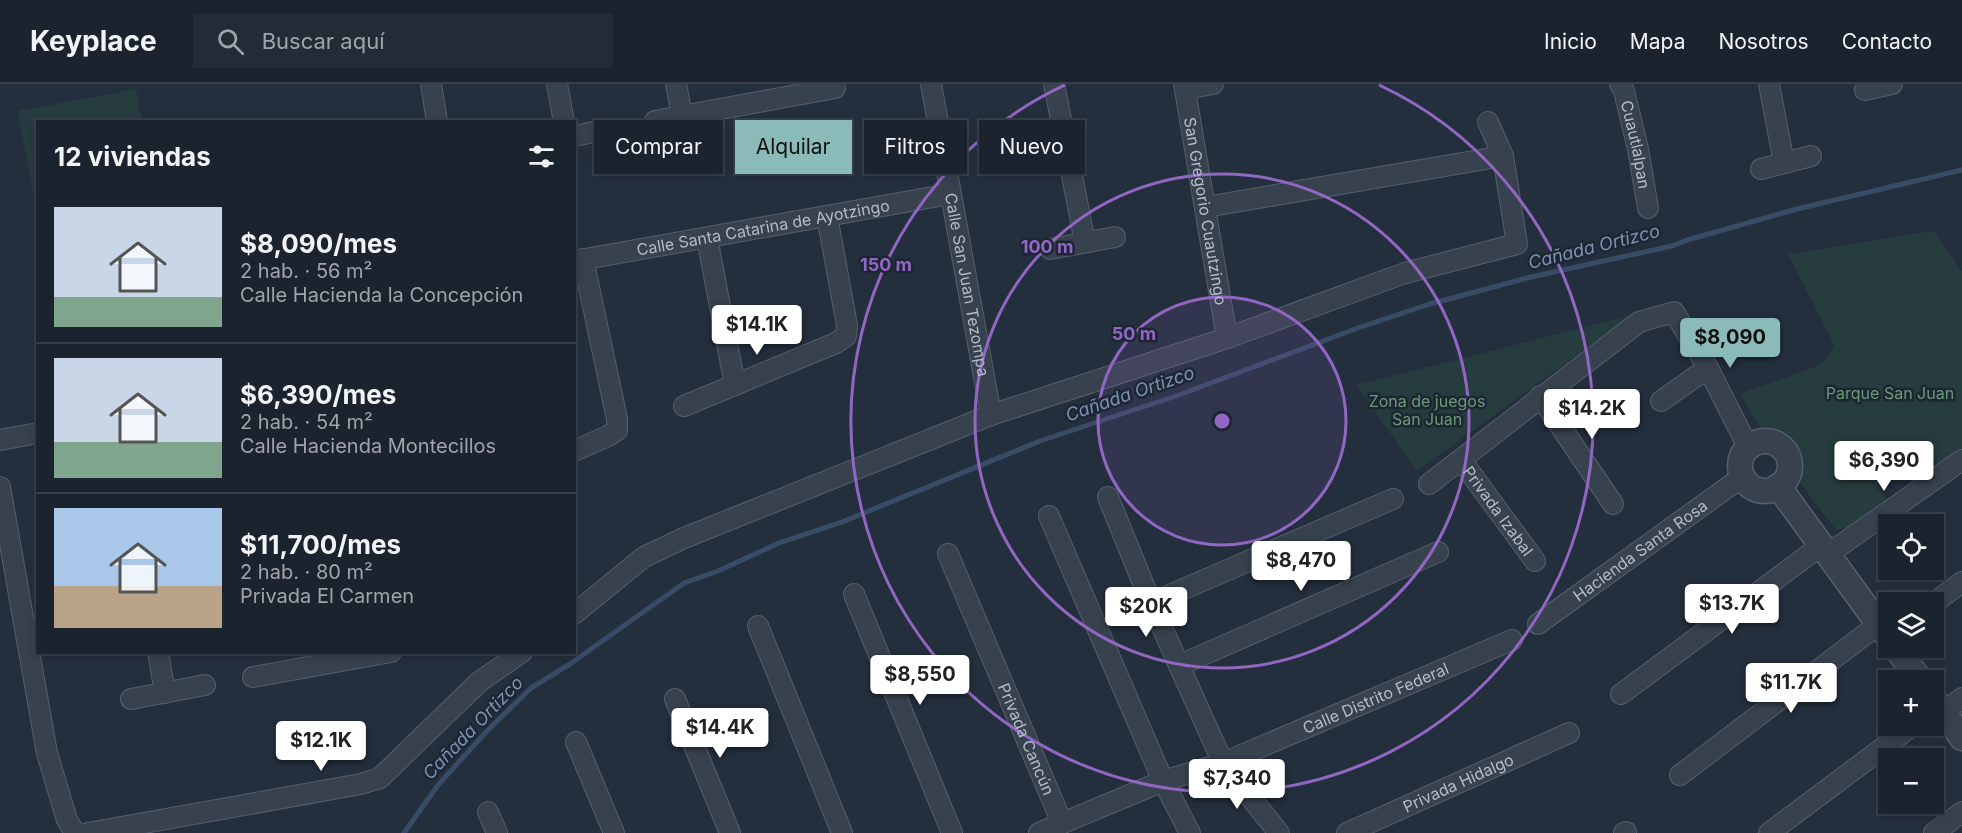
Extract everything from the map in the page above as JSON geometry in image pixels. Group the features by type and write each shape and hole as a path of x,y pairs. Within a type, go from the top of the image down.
{"street":[{"path":"431,84 437,120"},
{"path":"557,84 564,120"},
{"path":"676,84 682,116"},
{"name":"Calle San Juan Tezompa","path":"931,84 991,415"},
{"path":"1054,84 1085,242"},
{"path":"1184,87 1213,84"},
{"name":"Cuautlalpan","path":"1620,84 1624,91 1638,148 1648,208"},
{"path":"1769,84 1784,163"},
{"path":"1865,90 1892,84"},
{"name":"San Gregorio Cuautzingo","path":"1184,87 1227,338"},
{"path":"660,120 802,89 835,88"},
{"path":"576,613 644,557 684,538 991,415 1227,338 1405,273 1517,244 1503,156 1488,122"},
{"path":"576,136 594,132"},
{"path":"1206,207 1503,156"},
{"path":"1761,169 1811,156"},
{"name":"Calle Santa Catarina de Ayotzingo","path":"579,260 950,194"},
{"path":"684,406 836,343 846,336 847,325 827,216"},
{"path":"1050,249 1115,237"},
{"path":"707,238 735,385"},
{"path":"576,450 617,430 617,419 579,260"},
{"path":"1429,484 1540,396 1639,322 1674,312 1708,368 1748,447"},
{"path":"1661,401 1708,368"},
{"path":"1540,396 1613,504"},
{"path":"0,440 36,433"},
{"path":"1763,441 1779,445 1785,451 1790,466 1784,481 1779,486 1764,490 1756,489 1742,477 1740,461 1748,447 1763,441"},
{"name":"Privada Izabal","path":"1461,460 1535,561"},
{"path":"1621,694 1825,550 1962,460"},
{"name":"Hacienda Santa Rosa","path":"1538,624 1742,477"},
{"path":"1779,486 1878,622"},
{"path":"0,488 47,753 67,820 76,833"},
{"path":"1108,497 1151,603 1223,763 1279,833"},
{"path":"1151,603 1393,499"},
{"path":"1049,516 1163,781 1190,833"},
{"path":"1180,665 1438,552"},
{"name":"Privada Cancún","path":"948,554 1062,823"},
{"path":"1944,596 1962,582"},
{"path":"854,594 952,833"},
{"path":"758,626 842,833"},
{"path":"1680,775 1878,634"},
{"name":"Calle Distrito Federal","path":"1039,833 1163,781 1223,763 1512,640"},
{"path":"158,654 165,693"},
{"path":"254,677 283,662 369,654"},
{"path":"88,833 361,784 380,778 479,682 519,654"},
{"path":"1904,658 1913,670"},
{"path":"131,699 205,686"},
{"path":"675,699 730,833"},
{"path":"1944,708 1962,738"},
{"name":"Privada Hidalgo","path":"1347,833 1569,733"},
{"path":"1769,833 1899,736"},
{"path":"576,742 614,833"},
{"path":"488,812 497,833"},
{"path":"1934,833 1962,812"}],"green space":[{"path":"136,89 142,120 36,120 36,210 18,111"},
{"name":"Parque San Juan","path":"1933,231 1962,271 1962,449 1939,465 1930,452 1879,489 1887,501 1849,527 1836,530 1801,485 1803,463 1794,440 1763,431 1740,394 1820,365 1835,347 1788,254"},
{"name":"Zona de juegos San Juan","path":"1632,315 1417,471 1356,385"}],"waterway":[{"name":"Cañada Ortizco","path":"404,833 438,785 487,731 531,688 570,664 684,583 718,571 779,543 842,522 1040,441 1179,395 1358,328 1430,304 1531,277 1672,246 1797,209 1962,170"}]}
